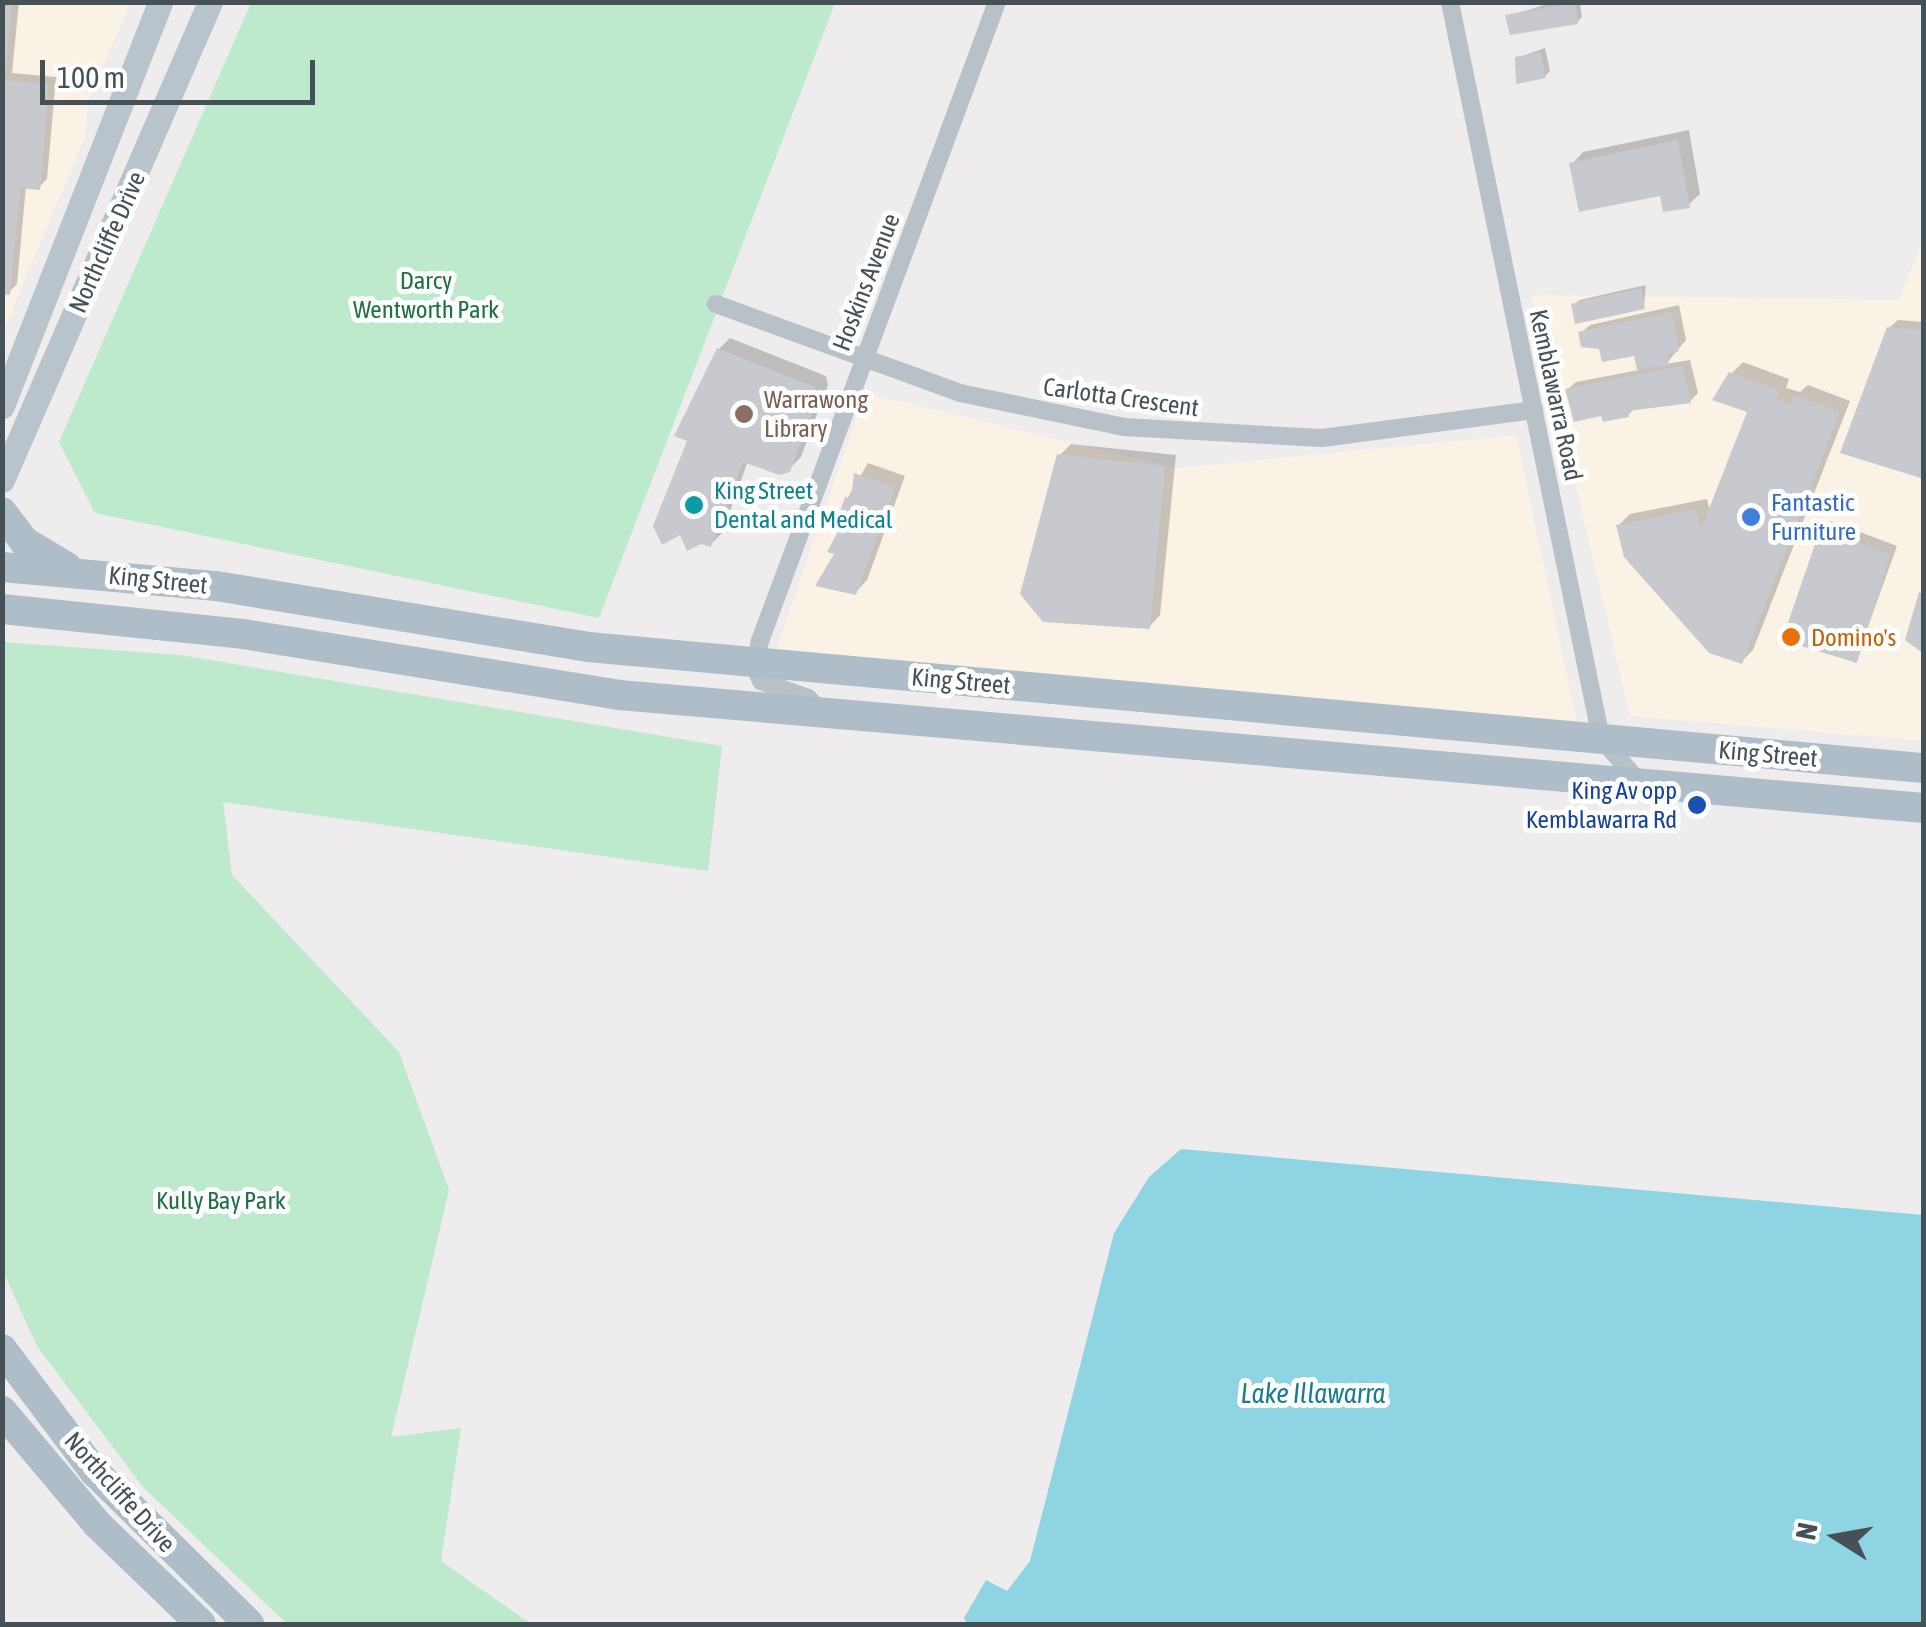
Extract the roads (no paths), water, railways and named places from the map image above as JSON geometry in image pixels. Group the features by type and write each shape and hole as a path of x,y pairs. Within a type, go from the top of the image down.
{"main road":[{"name":"Northcliffe Drive","path":"2,406 160,2"},
{"path":"180,70 193,2"},
{"name":"Northcliffe Drive","path":"2,480 210,2"},
{"path":"2,512 25,542 76,572"},
{"name":"King Street","path":"2,568 278,594 547,642 1924,768"},
{"name":"King Street","path":"2,609 242,634 566,689 1924,808"},
{"name":"Northcliffe Drive","path":"2,1349 94,1470 232,1619"},
{"name":"Northcliffe Drive","path":"2,1410 97,1524 202,1624"}],"street":[{"name":"Hoskins Avenue","path":"756,662 998,2"},
{"name":"Kemblawarra Road","path":"1450,2 1601,738 1640,784"},
{"name":"Carlotta Crescent","path":"716,304 994,402 1183,434 1322,438 1534,410"},
{"path":"756,662 761,681 808,698 823,713"}],"water":[{"name":"Lake Illawarra","path":"1181,1149 1923,1215 1923,1624 967,1624 964,1618 986,1580 1007,1591 1030,1561 1114,1233 1149,1177"}],"place":[{"name":"Warrawong Library","path":"744,414"},
{"name":"King Street Dental and Medical","path":"694,505"},
{"name":"Fantastic Furniture","path":"1751,517"},
{"name":"Domino's","path":"1791,637"},
{"name":"King Av opp Kemblawarra Rd","path":"1697,805"}],"park label":[{"name":"Darcy Wentworth Park","path":"426,296"},
{"name":"Kully Bay Park","path":"221,1200"}]}
